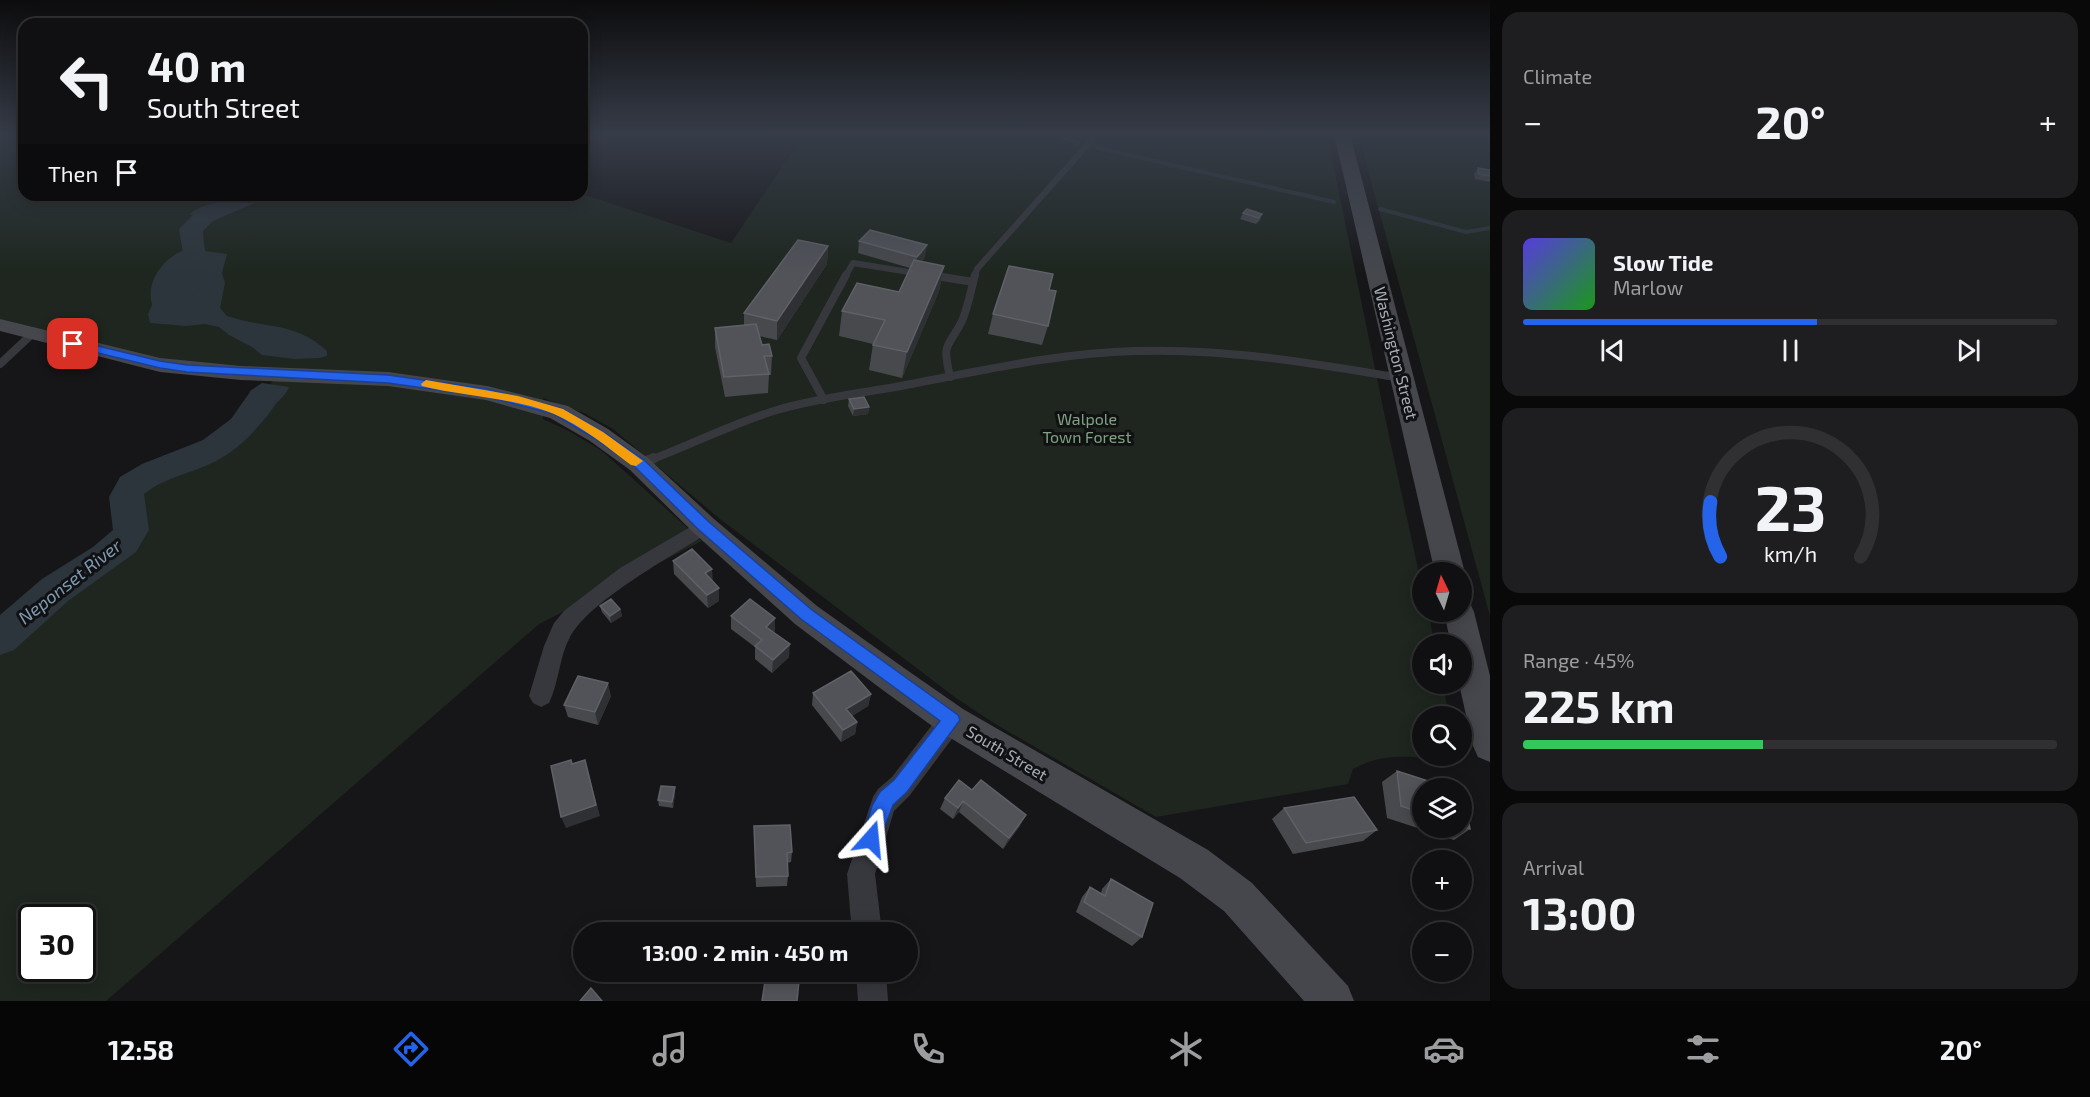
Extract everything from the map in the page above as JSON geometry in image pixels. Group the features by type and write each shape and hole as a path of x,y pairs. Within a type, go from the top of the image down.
{"street":[{"name":"Washington Street","path":"1353,181 1447,562"},
{"name":"South Street","path":"0,326 160,365 187,369 388,379 518,399 559,412 599,435 639,464 704,526 806,615 951,720 1194,864 1238,897 1333,1001"},
{"path":"541,696 562,630 575,614 597,596 704,526"},
{"path":"1461,622 1490,746"},
{"path":"866,922 861,874 882,806 951,720"},
{"path":"872,982 873,1001"}],"lane":[{"path":"950,377 945,353 948,341 962,320 977,269 1055,181"},
{"path":"824,400 801,358 853,263 973,282"},
{"path":"0,364 32,334"},
{"path":"639,464 758,416 824,400 1040,359 1096,352 1155,350 1220,352 1289,359 1401,378"}],"green space":[{"name":"Walpole Town Forest","path":"0,181 18,181 18,201 588,201 588,196 731,243 773,181 1337,181 1417,562 1412,562 1412,622 1430,622 1433,634 1412,634 1412,694 1445,694 1447,706 1412,706 1412,757 1391,757 1366,763 1353,769 1348,784 1156,817 997,725 956,698 720,519 613,429 584,413 543,398 543,419 569,431 602,451 702,541 539,624 106,1001 0,1001 0,638 56,590 115,549 129,536 132,523 126,508 126,495 129,487 143,478 197,457 239,429 277,375 214,371 0,325"},
{"path":"1371,181 1490,181 1490,616"}],"shaded area":[{"path":"222,201 248,201 215,214 197,216 190,214"},
{"path":"200,246 205,251 227,254 222,273 225,283 220,308 227,316 291,330 315,341 327,351 327,356 295,359 262,355 219,327 205,324 186,326 150,323 148,314 152,305 152,284 156,274 170,258 190,248"},
{"path":"262,383 289,387 285,395 255,429 243,433 225,432 244,409 250,391"}],"building":[{"path":"1247,209 1262,214 1258,218 1243,213"},
{"path":"870,230 927,245 917,257 859,241"},
{"path":"798,240 828,246 777,321 744,313"},
{"path":"914,260 944,266 907,352 873,345 885,320 842,311 857,283 899,292"},
{"path":"1009,266 1053,274 1049,290 1056,291 1048,326 993,314"},
{"path":"756,324 762,345 769,344 772,356 764,356 769,374 724,377 715,328"},
{"path":"864,397 869,407 854,409 849,399"},
{"path":"692,549 712,569 705,573 719,588 707,595 673,561"},
{"path":"611,599 620,609 610,616 600,606"},
{"path":"750,599 775,618 766,627 790,644 773,660 755,646 762,640 731,616"},
{"path":"851,671 871,694 846,709 857,722 843,730 813,693"},
{"path":"578,676 608,683 595,712 564,705"},
{"path":"571,760 572,764 585,760 596,805 561,817 551,766"},
{"path":"1397,771 1419,778 1412,778 1412,810 1401,806"},
{"path":"959,780 972,790 981,780 1026,815 1009,838 963,801 958,808 945,798"},
{"path":"661,786 675,787 672,802 658,800"},
{"path":"1354,797 1377,830 1306,843 1284,808"},
{"path":"790,825 792,852 787,853 788,876 756,877 754,826"},
{"path":"1111,879 1153,903 1142,937 1084,902 1090,887 1105,896"},
{"path":"765,982 799,982 797,1001 762,1001"},
{"path":"591,988 602,1001 580,1001"}],"waterway":[{"path":"1241,181 1334,202"},
{"name":"Neponset River","path":"185,289 197,267 191,229 205,216 240,201"},
{"path":"1380,209 1466,232 1490,228"},
{"name":"Neponset River","path":"0,638 55,590 106,557 124,542 131,530 126,497 132,485 154,472 194,458 224,441 242,426 261,399"}],"slow traffic":[{"path":"426,384 518,399 559,412 599,435 636,461"}],"route":[{"path":"73,344 160,365 187,369 388,379 487,393 518,399 559,412 599,435 639,464 704,526 806,615 951,720 900,786 887,798 871,839"}]}
